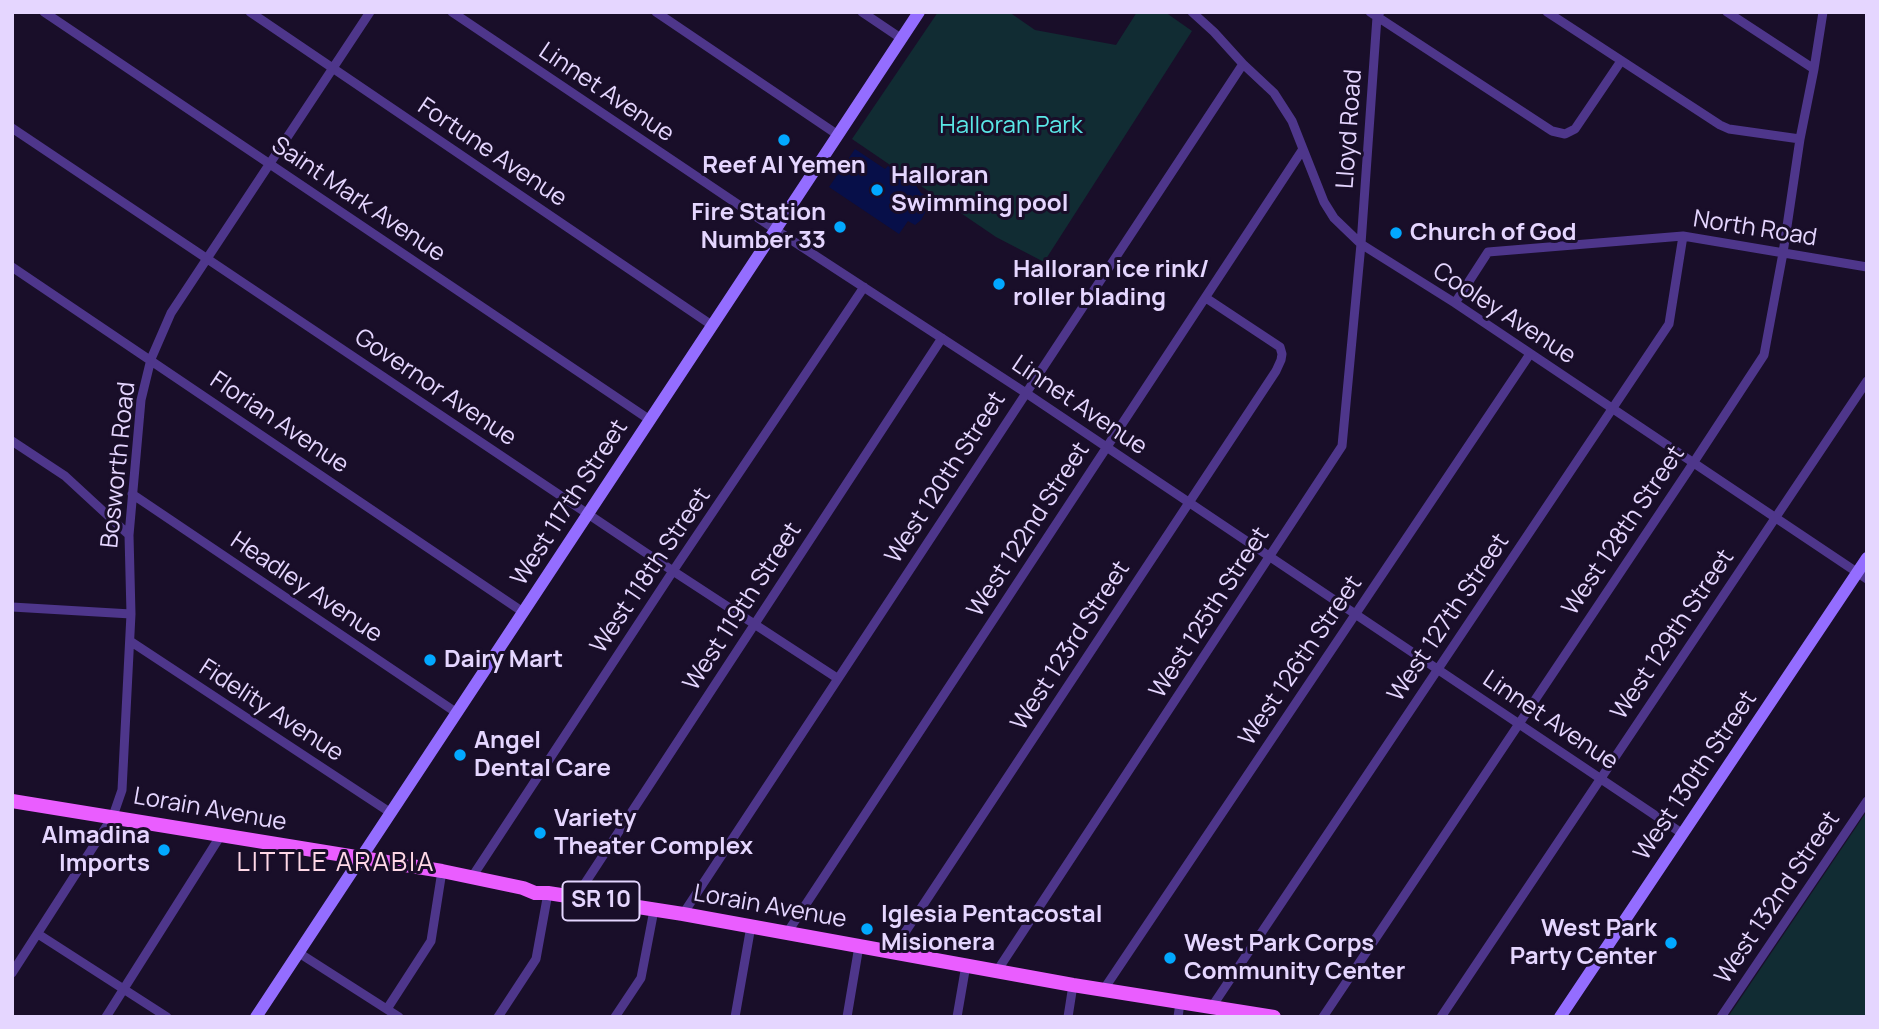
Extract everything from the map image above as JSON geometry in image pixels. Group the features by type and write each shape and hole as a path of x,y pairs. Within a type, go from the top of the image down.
{"main road":[{"name":"West 117th Street","path":"256,1017 919,12"},
{"name":"West 130th Street","path":"1560,1017 1862,576 1867,558"},
{"name":"Lorain Avenue","path":"12,801 442,871 523,887 535,893 682,914 1104,989 1179,1010 1211,1008 1274,1017"}],"street":[{"name":"Saint Mark Avenue","path":"44,12 650,420"},
{"name":"Fortune Avenue","path":"250,12 713,326"},
{"name":"Bosworth Road","path":"12,974 113,816 121,790 131,614 129,535 141,400 150,359 171,313 370,12"},
{"name":"Linnet Avenue","path":"452,12 1683,834"},
{"path":"656,12 838,135"},
{"path":"862,12 902,39"},
{"name":"Cooley Avenue","path":"1192,12 1274,93 1292,121 1317,187 1334,218 1361,244 1455,303 1862,576"},
{"path":"1547,12 1720,125 1800,139"},
{"path":"1727,12 1814,69"},
{"name":"West 128th Street","path":"1322,1017 1764,355 1823,12"},
{"path":"1376,14 1552,131 1565,134 1575,130 1621,61"},
{"name":"Lloyd Road","path":"1361,244 1376,14"},
{"name":"West 120th Street","path":"682,914 1243,64"},
{"name":"Governor Avenue","path":"12,128 587,514 837,678"},
{"name":"West 122nd Street","path":"787,933 1303,149"},
{"name":"North Road","path":"1455,303 1488,252 1684,236 1867,267"},
{"name":"West 127th Street","path":"1211,1008 1670,324 1684,236"},
{"name":"West 125th Street","path":"997,971 1342,446 1361,244"},
{"name":"Florian Avenue","path":"12,267 523,612"},
{"name":"West 118th Street","path":"472,877 864,287"},
{"name":"West 123rd Street","path":"892,952 1276,371 1282,354 1280,346 1206,298"},
{"name":"West 119th Street","path":"576,897 942,338"},
{"name":"West 126th Street","path":"1104,989 1530,354"},
{"name":"West 129th Street","path":"1441,1017 1867,381"},
{"path":"12,441 65,476 129,535"},
{"name":"Headley Avenue","path":"132,494 457,713"},
{"path":"12,607 131,614"},
{"name":"Fidelity Avenue","path":"130,641 391,813"},
{"name":"West 132nd Street","path":"1721,1017 1867,801"},
{"path":"106,1017 221,835"},
{"path":"387,1009 431,941 442,871"},
{"path":"498,1017 536,959 548,893"},
{"path":"615,1017 641,978 654,910"},
{"path":"735,1017 751,926"},
{"path":"38,934 167,1017"},
{"path":"847,1017 859,946"},
{"path":"299,953 399,1017"},
{"path":"957,1017 966,965"},
{"path":"1068,1017 1073,985"}],"green space":[{"name":"Halloran Park","path":"938,12 1009,12 1035,30 1116,45 1137,12 1165,12 1192,31 1044,262 996,237 852,139"},
{"path":"1867,811 1867,1017 1728,1017"}],"shaded area":[{"name":"Halloran Swimming pool","path":"855,149 885,169 888,166 915,184 921,193 932,200 921,220 915,225 908,221 899,234 829,187"}],"place":[{"name":"Reef Al Yemen","path":"784,140"},
{"name":"Halloran Swimming pool","path":"877,190"},
{"name":"Fire Station Number 33","path":"840,227"},
{"name":"Church of God","path":"1396,233"},
{"name":"Halloran ice rink/ roller blading","path":"999,284"},
{"name":"Dairy Mart","path":"430,660"},
{"name":"Angel Dental Care","path":"460,755"},
{"name":"Variety Theater Complex","path":"540,833"},
{"name":"Almadina Imports","path":"164,850"},
{"name":"Iglesia Pentacostal Misionera","path":"867,929"},
{"name":"West Park Party Center","path":"1671,943"},
{"name":"West Park Corps Community Center","path":"1170,958"}],"district":[{"name":"LITTLE ARABIA","path":"336,864"}]}
